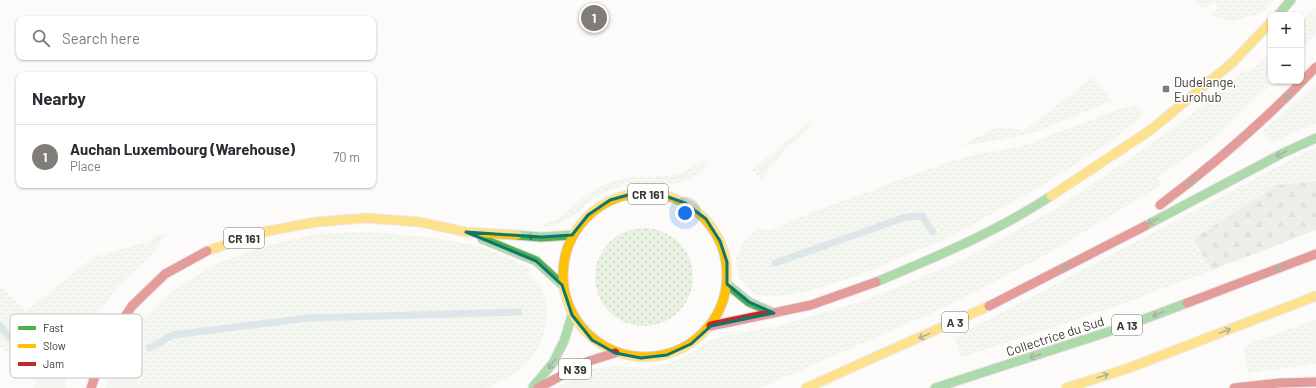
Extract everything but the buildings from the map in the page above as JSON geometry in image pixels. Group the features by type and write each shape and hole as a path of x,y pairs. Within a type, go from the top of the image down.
{"main road":[{"path":"1281,12 1291,0"},
{"name":"CR 161","path":"711,326 811,305 862,288 953,250 1034,207 1152,129 1233,62 1268,25"},
{"name":"A 3","path":"806,388 978,312 1101,249 1190,183 1248,134 1296,89 1316,67"},
{"path":"1101,249 1283,152 1316,138"},
{"name":"CR 161","path":"635,193 660,194 685,203 706,219 720,241 727,262 727,284 722,306 711,326 691,344 667,355 641,358 615,353 592,340 572,315 562,285 562,268 565,250 572,235 588,215 610,200 635,193"},
{"name":"CR 161","path":"127,314 132,306 165,274 208,250 262,232 316,222 366,218 420,222 466,232 541,237 572,235"},
{"name":"CR 161","path":"466,232 536,261 562,285"},
{"name":"Collectrice du Sud","path":"935,388 1123,327 1316,254"},
{"path":"727,284 749,302 774,312"},
{"path":"1066,388 1129,368 1316,296"},
{"name":"N 39","path":"533,388 553,363 564,341 572,315"},
{"name":"N 39","path":"538,388 588,361 615,353"},
{"name":"CR 161","path":"91,388 94,378"},
{"path":"1234,388 1316,382"}],"highlighted area":[{"path":"635,193 660,194 685,203 706,219 720,241 727,262 727,284 749,302 774,313 711,326 691,344 667,355 641,358 615,353 592,340 572,315 562,285 536,261 466,232 541,237 572,235 588,215 610,200"}],"green space":[{"path":"1195,0 1275,0 1262,13 1234,21 1211,15 1219,8 1213,1 1203,9"},
{"path":"1316,8 1316,32 1304,46 1304,20"},
{"path":"1268,56 1268,84 1272,84 1213,139 1157,178 1161,185 1053,251 941,309 760,388 556,388 588,369 613,366 642,368 670,363 695,351 708,341 728,335 778,326 866,300 958,262 1054,210 1141,151 1197,110 1243,71 1252,70"},
{"path":"1093,77 1112,101 1041,130 1016,137 961,146 999,127 1021,130 1023,132"},
{"path":"1316,83 1316,123 1271,143 1262,132"},
{"path":"1136,105 1140,109 1141,115 1138,120 1114,139 1040,187 948,238 857,276 808,291 774,297 754,294 739,279 736,258 745,240 758,227 771,230 789,221 950,161 978,154 1020,147 1122,108"},
{"path":"810,122 813,125 783,152 761,180 752,170"},
{"path":"1316,148 1316,181 1278,185 1193,239 1212,270 1117,306 962,357 954,338 1307,151"},
{"path":"702,160 709,165 694,177 677,183 635,184 605,192 570,218 563,222 545,227 544,224 560,218 586,195 609,182 630,177 666,176 683,173"},
{"path":"1316,181 1316,230 1212,270 1193,239 1278,185"},
{"path":"644,228 663,232 679,242 689,258 693,277 689,296 679,312 663,322 644,326 625,322 609,312 599,296 595,277 599,258 609,242 625,232"},
{"path":"366,232 416,236 449,241 498,253 532,269 529,275 540,285 545,298 547,310 543,336 538,348 522,368 511,376 486,388 106,388 110,378 142,378 142,319 174,290 216,264 265,246 316,234"},
{"path":"166,234 153,254 118,286 98,314 10,314 10,355 0,346 0,285 27,311 93,257 149,242 155,236"},
{"path":"1316,319 1316,364 1247,373 1244,346"},
{"path":"34,378 67,378 66,388 33,388 39,383"}],"waterway":[{"path":"775,263 906,217 922,216 933,232"},
{"path":"149,348 173,335 308,318 518,312"},
{"path":"0,326 10,338"}],"traffic: fast":[{"path":"1281,12 1291,0"},
{"path":"1145,226 1283,153 1316,138"},
{"path":"876,282 987,232 1051,196"},
{"path":"517,235 541,237 572,235"},
{"path":"482,239 536,261 562,285"},
{"path":"727,284 749,302 774,313"},
{"path":"935,388 1123,327 1187,303"},
{"path":"533,387 553,363 564,341 572,315"}],"traffic: slow":[{"path":"1051,196 1152,129 1233,62 1268,25"},
{"path":"653,193 669,196 684,202 697,211 709,223 718,236 724,251 727,275 726,291 718,314 709,327 697,339 684,348 669,354 653,357 637,357 621,354 599,344 576,321 569,307 564,291 563,267 566,251 576,229 599,206 613,199 629,194 653,193"},
{"path":"207,251 263,232 316,222 366,218 420,222 466,232 517,235"},
{"path":"1066,388 1129,368 1316,296"},
{"path":"806,388 989,306"}],"traffic: jam":[{"path":"1160,205 1241,139 1298,86 1316,67"},
{"path":"989,306 1145,226"},
{"path":"127,314 132,306 165,274 207,251"},
{"path":"1187,303 1316,254"},
{"path":"711,326 811,305 876,282"},
{"path":"538,388 589,361 615,353"},
{"path":"91,388 94,378"},
{"path":"1234,388 1279,383 1316,382"}],"place":[{"name":"Auchan Luxembourg (Warehouse)","path":"594,18"},
{"name":"Dudelange, Eurohub","path":"1166,89"}]}
